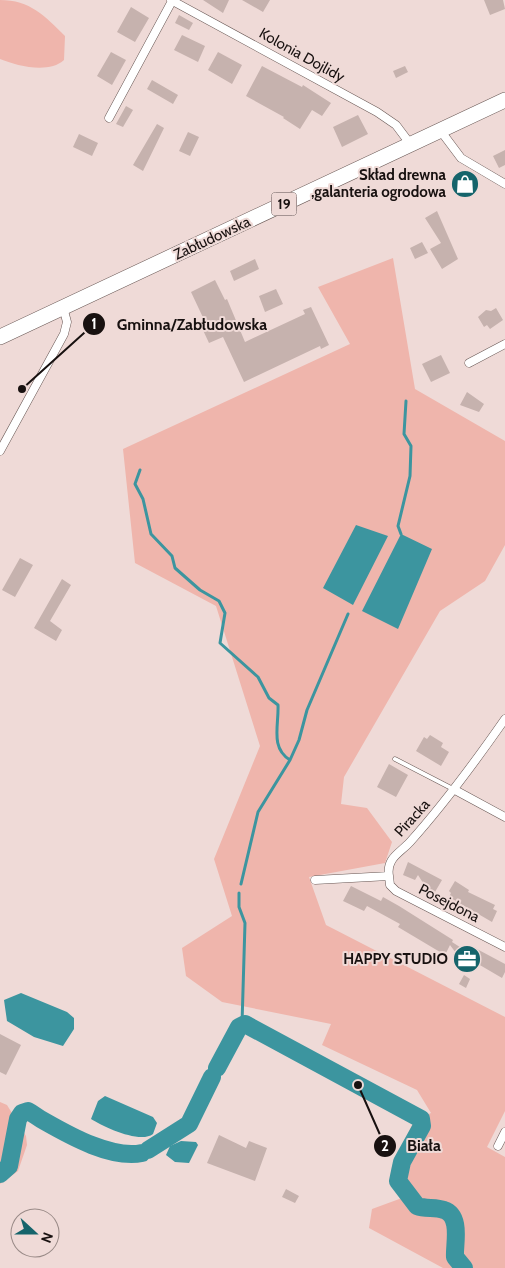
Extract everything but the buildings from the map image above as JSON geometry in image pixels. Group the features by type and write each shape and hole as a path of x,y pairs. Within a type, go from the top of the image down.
{"highway":[{"name":"Zabłudowska","path":"0,337 505,100"}],"street":[{"path":"109,118 172,0"},
{"name":"Kolonia Dojlidy","path":"172,0 377,112 396,124 410,146"},
{"path":"440,130 461,158 505,184"},
{"path":"0,451 64,334 67,322 63,307"},
{"path":"469,363 505,344"},
{"name":"Piracka","path":"389,876 388,869 395,854 405,847 455,790 505,719"},
{"path":"455,790 505,817"},
{"path":"315,880 389,876"},
{"name":"Posejdona","path":"389,876 390,885 396,891 505,948"},
{"path":"498,1146 505,1132"}],"lane":[{"path":"395,759 455,790"}],"shaded area":[{"path":"0,0 28,6 51,22 65,36 64,60 50,67 42,68 24,66 0,59"},
{"path":"393,258 415,389 505,441 505,545 485,581 440,611 344,777 341,804 367,808 392,842 385,863 309,877 326,925 505,1017 505,1111 487,1147 505,1157 505,1268 443,1268 369,1228 372,1209 402,1198 390,1178 392,1166 414,1121 431,1113 417,1090 322,1045 331,1024 222,1002 186,976 182,948 232,916 214,859 260,746 216,606 135,563 123,449 350,344 318,287"},
{"path":"0,1102 7,1105 26,1136 27,1145 18,1171 0,1184"}],"water":[{"path":"356,525 388,536 353,605 323,588"},
{"path":"401,534 432,549 398,629 362,611"},
{"path":"21,993 67,1012 74,1018 74,1029 63,1046 34,1037 7,1021 4,1000"},
{"path":"105,1096 153,1117 157,1123 153,1134 147,1137 131,1136 113,1130 91,1119 98,1101"},
{"path":"181,1141 196,1142 198,1145 189,1163 175,1162 166,1155 170,1146"}],"waterway":[{"path":"401,534 398,526 410,476 411,446 404,434 406,401"},
{"path":"140,470 135,484 143,499 151,534 172,556 175,568 200,590 219,601 225,613 220,643 258,677 269,698 278,705 278,743 284,755 290,760"},
{"path":"241,884 258,812 290,760 299,740 307,710 348,614"},
{"path":"239,893 239,907 245,923 242,1024"},
{"path":"217,1068 239,1027 245,1024 421,1119 422,1126 402,1162 398,1181 417,1206 441,1209 450,1213 456,1231 455,1257 464,1268"},
{"path":"148,1150 189,1124 212,1077"},
{"path":"0,1174 9,1166 18,1119 22,1113 28,1111 67,1134 105,1150 130,1154 142,1153"}],"place":[{"name":"Skład drewna ,galanteria ogrodowa","path":"465,184"},
{"name":"Gminna/Zabłudowska","path":"22,389"},
{"name":"HAPPY STUDIO","path":"467,959"},
{"name":"Biała","path":"358,1085"}]}
